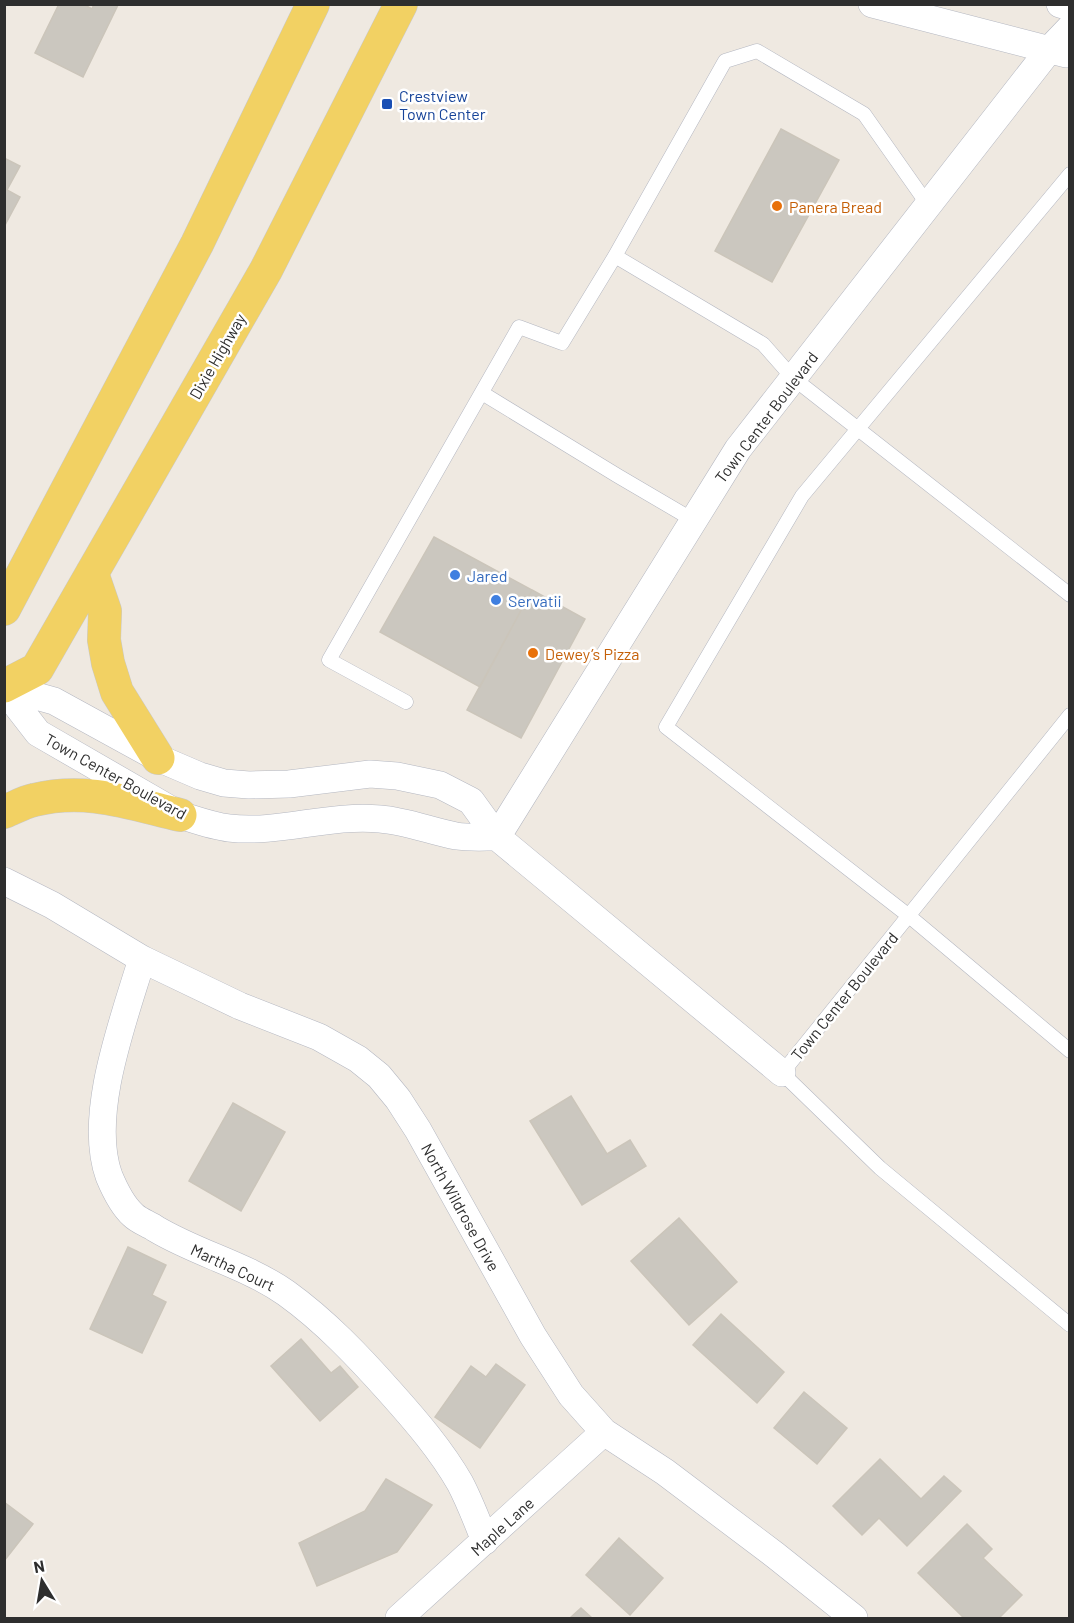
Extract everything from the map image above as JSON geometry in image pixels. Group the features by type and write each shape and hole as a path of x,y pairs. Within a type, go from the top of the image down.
{"main road":[{"path":"4,609 197,244 314,4"},
{"name":"Dixie Highway","path":"4,687 37,669 266,270 401,4"},
{"path":"92,573 105,611 104,640 117,692 158,758"},
{"path":"4,812 33,800 72,793 92,794 180,815"}],"street":[{"path":"872,4 1059,53"},
{"path":"1060,4 1070,7"},
{"name":"Town Center Boulevard","path":"497,837 738,449 928,205 1059,53 1070,28"},
{"name":"Town Center Boulevard","path":"4,687 38,733 180,815 229,828 255,828 348,819 379,819 408,823 458,836 497,837"},
{"name":"Town Center Boulevard","path":"4,687 54,701 158,758 200,776 224,783 289,784 370,774 397,776 431,783 460,794 471,801 497,837 782,1073"},
{"name":"North Wildrose Drive","path":"4,881 52,905 142,959 240,1006 319,1037 358,1059 379,1076 398,1099 418,1130 533,1336 571,1395 604,1432 674,1479 854,1618"},
{"name":"Martha Court","path":"142,959 115,1052 102,1123 103,1147 109,1175 117,1192 133,1215 178,1242 257,1275 315,1314 365,1364 430,1438 459,1481 485,1541"},
{"name":"Maple Lane","path":"399,1618 604,1432"}],"lane":[{"path":"406,702 329,660 519,327 562,344 615,256 725,61 757,51 864,114 928,205"},
{"path":"1070,174 802,496 666,727 909,916 1070,1051"},
{"path":"615,256 763,344 793,378 1070,595"},
{"path":"482,393 693,520"},
{"name":"Town Center Boulevard","path":"782,1073 1070,715"},
{"path":"782,1073 880,1168 1070,1324"}],"building":[{"path":"59,4 83,4 92,9 94,4 118,5 83,77 35,53"},
{"name":"Panera Bread","path":"781,129 839,160 772,282 715,251"},
{"path":"4,158 20,166 7,190 20,197 4,227"},
{"path":"434,537 532,590 480,687 380,632"},
{"name":"Dewey’s Pizza","path":"532,590 585,619 521,738 467,710"},
{"path":"571,1096 607,1154 630,1140 646,1166 582,1205 530,1121"},
{"path":"233,1103 285,1132 241,1211 189,1181"},
{"path":"679,1218 737,1282 689,1325 631,1261"},
{"path":"128,1247 166,1265 152,1295 166,1302 142,1353 90,1329"},
{"path":"721,1314 784,1372 757,1403 693,1345"},
{"path":"301,1339 331,1373 340,1366 358,1387 320,1421 271,1366"},
{"path":"496,1364 525,1385 480,1448 435,1417 471,1366 486,1377"},
{"path":"804,1392 847,1428 817,1464 774,1428"},
{"path":"880,1459 921,1499 944,1476 961,1491 907,1546 879,1518 862,1535 833,1506"},
{"path":"386,1479 432,1505 397,1552 317,1586 299,1543 365,1511"},
{"path":"4,1502 33,1524 4,1561"},
{"path":"967,1524 992,1549 983,1558 1022,1595 999,1618 964,1618 918,1573"},
{"path":"619,1538 663,1578 630,1615 586,1575"},
{"path":"581,1608 592,1618 570,1618"}],"place":[{"name":"Crestview Town Center","path":"387,104"},
{"name":"Panera Bread","path":"777,206"},
{"name":"Jared","path":"455,575"},
{"name":"Servatii","path":"496,600"},
{"name":"Dewey’s Pizza","path":"533,653"}]}
